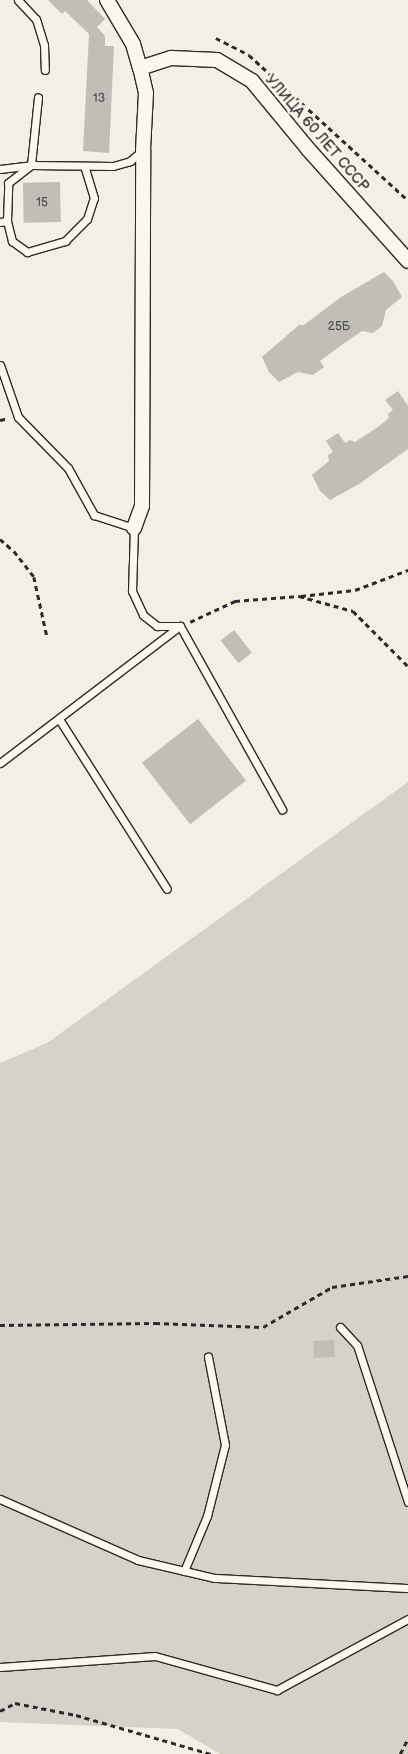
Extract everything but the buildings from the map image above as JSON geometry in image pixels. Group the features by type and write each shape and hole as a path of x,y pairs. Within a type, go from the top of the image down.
{"street":[{"path":"107,0 133,44 146,93 143,150 142,506 134,528"},
{"name":"УЛИЦА 60 ЛЕТ СССР","path":"140,68 171,58 217,60 252,81 308,149 408,261"}],"lane":[{"path":"18,0 36,19 44,45 45,70"},
{"path":"38,97 31,165 8,184 4,222 12,241 27,252 65,241 87,219 94,198 84,168"},
{"path":"0,170 31,165 84,168 113,166 130,161 143,150"},
{"path":"0,365 18,416 68,468 94,515 134,528 132,591 143,615 157,626 180,626"},
{"path":"0,763 180,626"},
{"path":"180,626 282,810"},
{"path":"59,719 167,888"},
{"path":"340,1326 357,1345 408,1502"},
{"path":"184,1571 208,1516 225,1446 208,1358"},
{"path":"0,1499 138,1560 215,1578 408,1588"},
{"path":"0,1667 155,1656 277,1690 408,1619"}],"path":[{"path":"216,38 249,55 408,200"},
{"path":"0,539 14,551 34,577 47,636"},
{"path":"180,626 235,600 355,590 408,570"},
{"path":"299,596 353,610 408,666"},
{"path":"0,1325 155,1323 263,1327 332,1287 408,1276"},
{"path":"0,1712 15,1703 58,1712 204,1750 211,1754"},
{"path":"400,1754 408,1738"}],"shaded area":[{"path":"408,782 408,1754 220,1754 178,1729 0,1722 0,1063 47,1043"}]}
